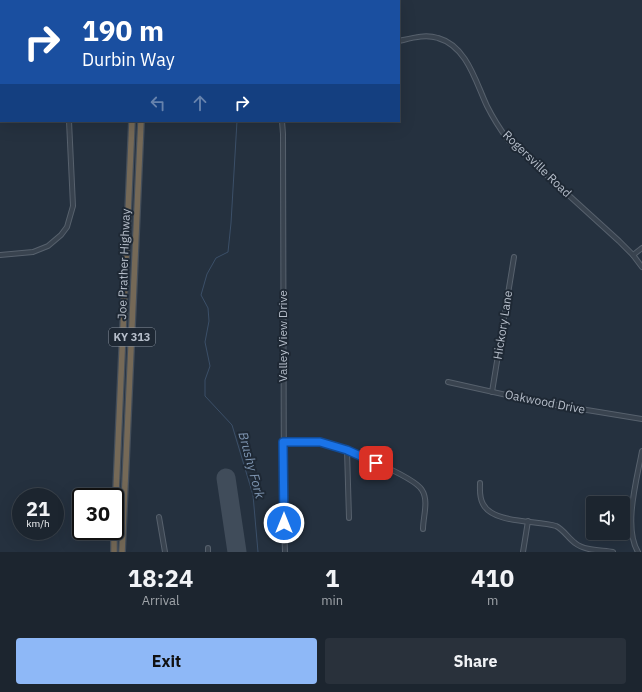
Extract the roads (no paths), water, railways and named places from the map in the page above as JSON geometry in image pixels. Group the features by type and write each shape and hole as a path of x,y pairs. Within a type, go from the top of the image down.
{"highway":[{"name":"Joe Prather Highway","path":"116,488 132,122"},
{"name":"Joe Prather Highway","path":"122,552 141,122"},
{"path":"114,540 114,552"}],"street":[{"name":"Rogersville Road","path":"400,41 418,37 432,37 445,40 456,48 469,67 499,128 508,140 620,240 642,267"},
{"path":"0,254 33,252 48,246 61,235 67,227 73,206 69,122"},
{"name":"Valley View Drive","path":"282,122 283,442 285,552"},
{"path":"633,255 642,248"},
{"name":"Hickory Lane","path":"492,392 514,257"},
{"name":"Oakwood Drive","path":"448,382 549,404 642,419"},
{"path":"283,442 320,442 347,450 412,480 420,486 425,498 422,529"},
{"path":"347,450 349,518"},
{"path":"638,552 633,541 631,526 642,451"},
{"path":"480,483 480,498 483,505 488,511 496,516 556,526 579,546 588,549 611,552"},
{"path":"159,517 165,552"},
{"path":"523,552 528,521"}],"waterway":[{"name":"Brushy Fork","path":"237,122 228,252 216,258 207,274 201,295 208,308 209,321 205,342 210,366 205,380 205,396 232,425 253,495 258,552"}]}
